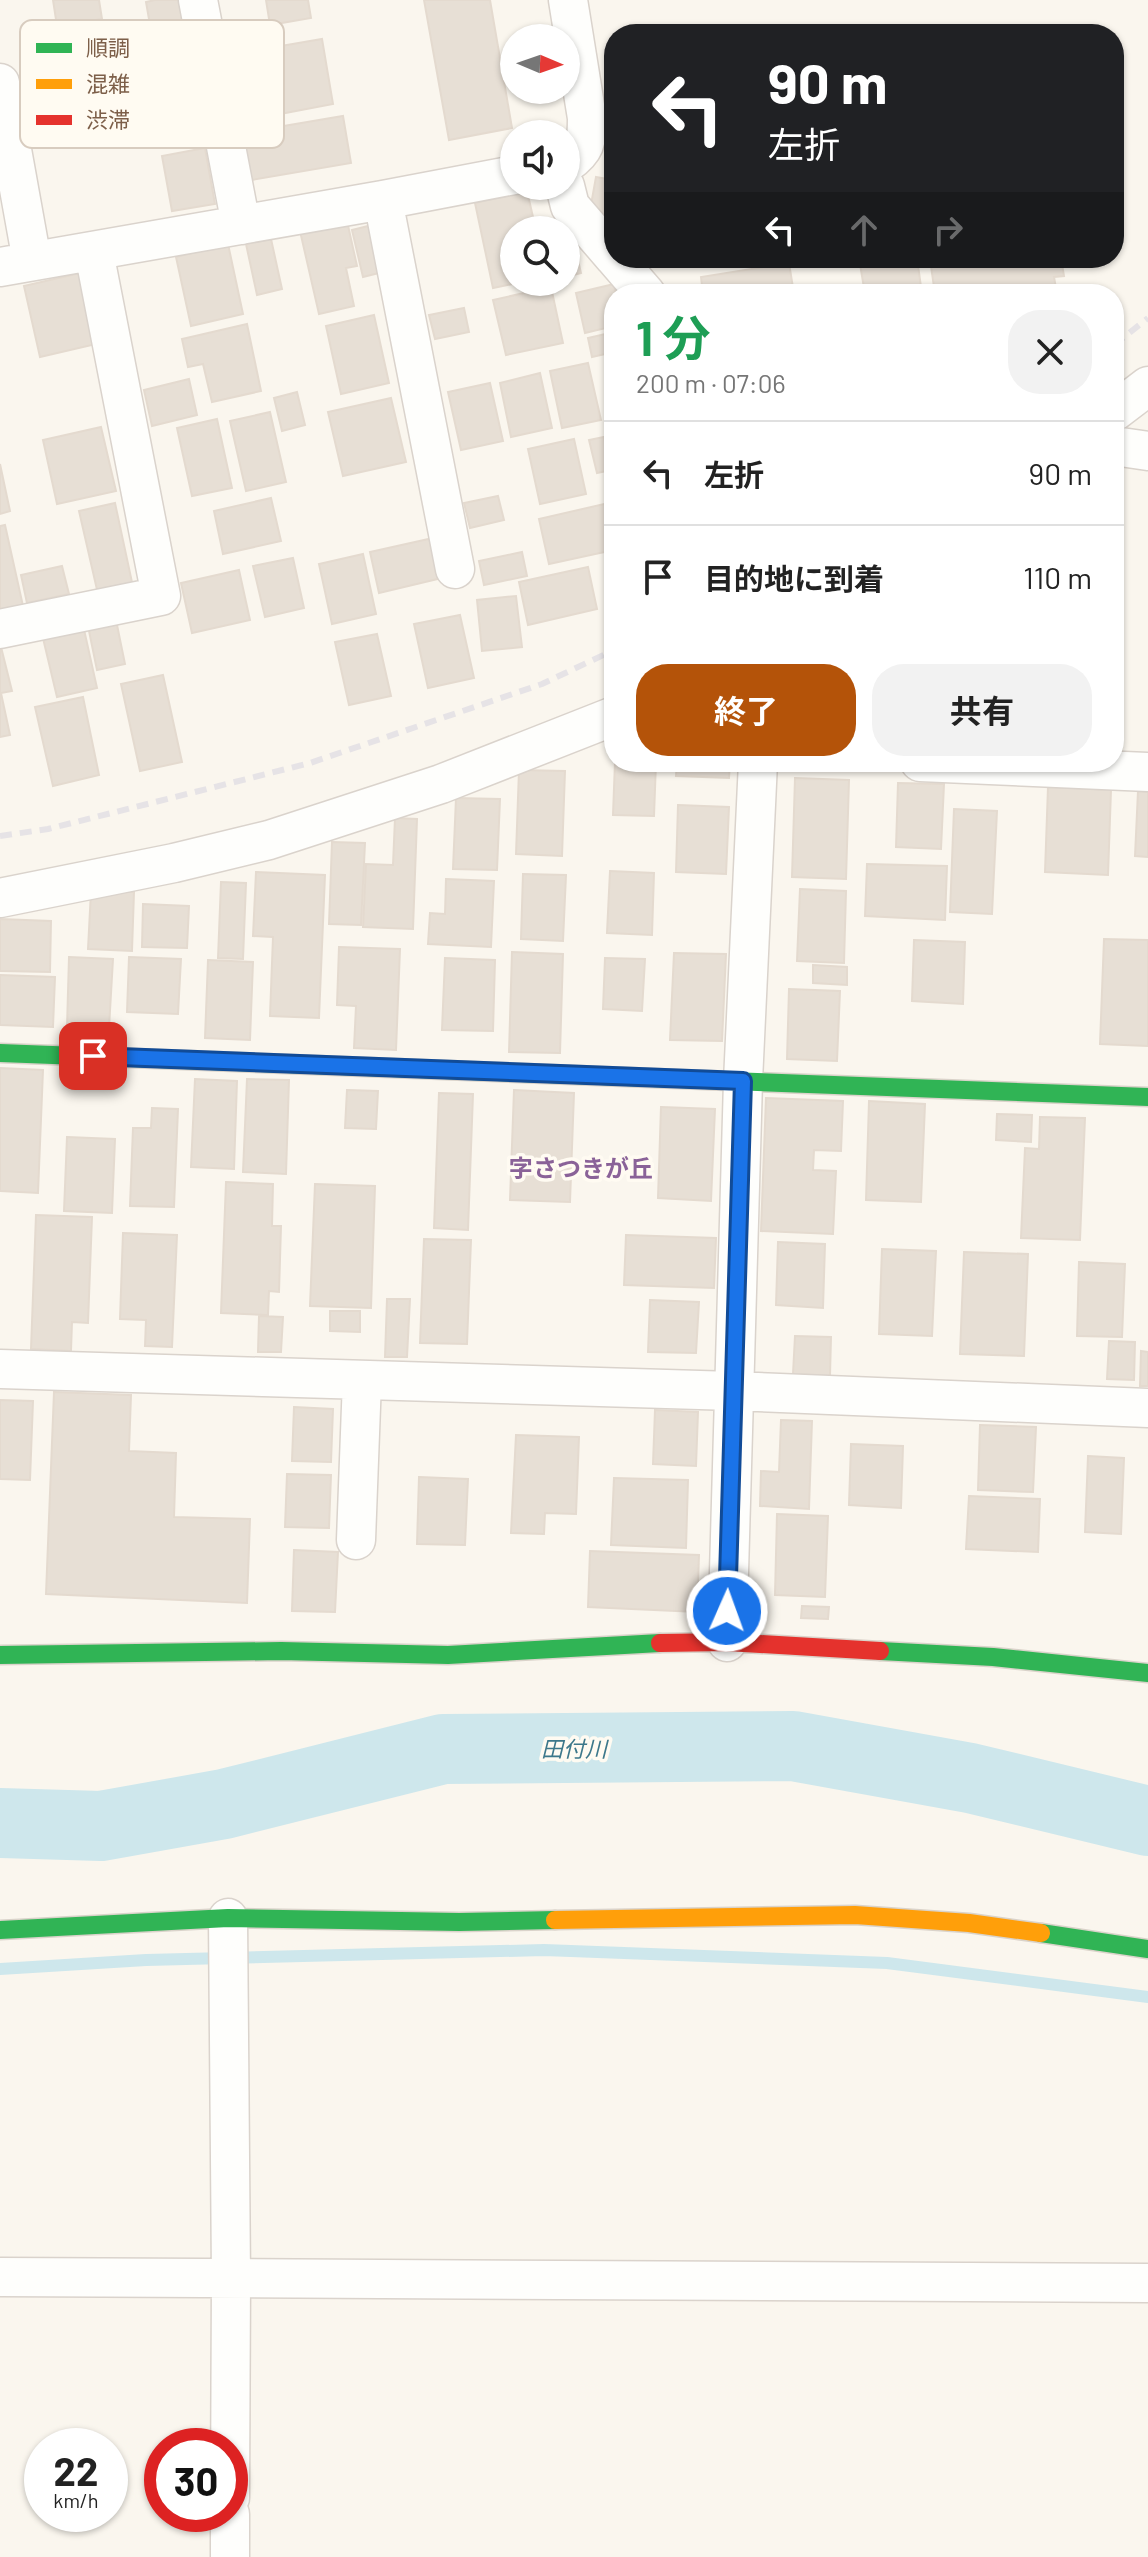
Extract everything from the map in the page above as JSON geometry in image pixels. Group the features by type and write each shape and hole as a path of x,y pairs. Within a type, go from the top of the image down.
{"street":[{"path":"198,0 202,20"},
{"path":"568,0 587,118 587,138 580,155"},
{"path":"0,83 16,264 500,178"},
{"path":"226,148 241,225"},
{"path":"383,200 455,569"},
{"path":"568,200 570,206 604,245"},
{"path":"0,629 161,596 94,252"},
{"path":"624,268 637,284"},
{"path":"1124,404 1148,386"},
{"path":"1124,447 1148,451"},
{"path":"0,898 174,863 269,840 441,784 604,720"},
{"path":"1124,771 1148,772"},
{"path":"727,1642 743,1081 758,772"},
{"path":"0,1053 1148,1097"},
{"path":"0,1369 733,1391 1148,1408"},
{"path":"356,1540 362,1380"},
{"path":"0,1655 281,1651 448,1655 631,1644 727,1642 993,1657 1148,1673"},
{"path":"0,1930 228,1918 459,1922 855,1915 969,1923 1148,1949"},
{"path":"228,1918 230,2428"},
{"path":"0,2277 1148,2283"},
{"path":"230,2532 230,2557"}],"building":[{"path":"53,0 99,0 102,19 56,20"},
{"path":"181,0 184,20 149,20 146,2"},
{"path":"266,0 308,0 311,18 284,23 284,20 269,20"},
{"path":"424,0 490,0 500,58 500,104 508,104 511,120 500,120 500,130 449,140"},
{"path":"322,39 333,104 284,113 284,45"},
{"path":"343,116 351,163 251,180 245,148 284,148 284,126"},
{"path":"205,148 215,204 172,211 162,156"},
{"path":"596,177 604,178 604,218 589,216"},
{"path":"500,197 500,200 529,200 533,216 500,216 500,287 493,288 475,203"},
{"path":"347,221 357,266 346,268 354,306 319,314 300,231"},
{"path":"376,224 387,271 363,277 352,230"},
{"path":"271,239 282,289 257,295 246,244"},
{"path":"228,244 243,314 191,326 176,257"},
{"path":"758,268 790,268 792,284 702,284 701,277"},
{"path":"861,268 918,268 921,284 863,284"},
{"path":"931,268 1063,268 1064,276 1054,277 1055,284 934,284"},
{"path":"80,273 96,344 40,357 24,286"},
{"path":"604,286 604,328 585,333 577,296 580,296 580,292"},
{"path":"511,296 553,296 563,343 506,355 493,300"},
{"path":"464,308 469,332 435,339 429,315"},
{"path":"374,315 389,383 341,394 326,326"},
{"path":"247,324 261,391 212,402 203,364 188,367 182,339"},
{"path":"604,334 604,354 592,357 588,338"},
{"path":"588,363 601,420 562,428 550,371"},
{"path":"540,373 552,428 511,437 500,383"},
{"path":"189,379 197,415 152,426 144,390"},
{"path":"490,383 503,441 461,450 448,392"},
{"path":"297,392 305,425 282,431 274,398"},
{"path":"391,398 406,462 343,476 328,412"},
{"path":"270,412 286,482 246,491 230,421"},
{"path":"217,419 232,488 192,496 177,428"},
{"path":"101,427 116,491 57,504 43,440"},
{"path":"604,437 604,472 597,473 589,440"},
{"path":"574,439 586,494 540,504 528,449"},
{"path":"0,464 10,511 0,514"},
{"path":"498,496 504,520 470,528 464,503"},
{"path":"271,498 281,541 223,554 214,511"},
{"path":"115,503 133,587 98,594 79,511"},
{"path":"604,504 604,552 549,564 539,519"},
{"path":"5,525 23,606 0,611 0,526"},
{"path":"433,538 442,578 379,593 370,552"},
{"path":"522,552 527,576 484,585 479,561"},
{"path":"363,554 376,614 332,624 319,564"},
{"path":"293,558 304,608 265,617 253,566"},
{"path":"62,566 69,594 27,603 21,575"},
{"path":"588,567 597,609 528,625 519,582"},
{"path":"239,570 250,620 192,633 181,583"},
{"path":"516,596 522,647 482,651 477,600"},
{"path":"460,615 474,678 428,688 414,624"},
{"path":"116,620 125,664 97,670 88,626"},
{"path":"83,625 97,688 57,697 42,634"},
{"path":"377,634 391,696 349,705 335,642"},
{"path":"0,643 12,691 1,693 10,735 0,737"},
{"path":"163,675 182,762 140,771 121,684"},
{"path":"83,697 99,775 53,786 35,707"},
{"path":"519,770 565,771 562,856 516,854"},
{"path":"615,772 656,772 654,816 613,815"},
{"path":"676,772 729,772 729,778 676,776"},
{"path":"795,778 849,780 846,879 792,877"},
{"path":"898,783 944,784 941,849 896,847"},
{"path":"1048,787 1111,790 1108,875 1045,872"},
{"path":"1138,791 1148,792 1148,857 1135,856"},
{"path":"456,798 500,799 497,870 453,869"},
{"path":"678,805 729,807 726,874 676,872"},
{"path":"954,809 997,811 992,914 950,912"},
{"path":"395,818 417,819 413,929 363,927 366,864 393,865"},
{"path":"332,842 365,843 361,925 329,924"},
{"path":"867,864 947,866 945,920 865,916"},
{"path":"610,871 654,873 652,935 607,933"},
{"path":"256,872 325,875 319,1018 270,1016 273,937 253,936"},
{"path":"523,874 566,875 563,941 521,939"},
{"path":"446,879 494,881 491,947 428,944 430,913 445,914"},
{"path":"221,882 246,883 243,959 218,958"},
{"path":"800,889 846,891 844,963 797,961"},
{"path":"91,891 134,892 132,951 88,949"},
{"path":"143,904 189,906 187,948 142,947"},
{"path":"0,919 51,921 50,972 0,971"},
{"path":"1104,939 1148,940 1148,1046 1100,1044"},
{"path":"914,940 965,942 963,1004 912,1001"},
{"path":"339,947 400,949 396,1050 354,1048 356,1006 337,1005"},
{"path":"512,952 563,954 560,1053 509,1052"},
{"path":"674,953 726,954 722,1041 670,1040"},
{"path":"69,957 113,959 109,1028 67,1027"},
{"path":"129,957 181,959 178,1014 127,1012"},
{"path":"445,958 495,960 493,1031 442,1030"},
{"path":"605,958 645,959 642,1011 603,1009"},
{"path":"208,960 253,962 250,1040 205,1038"},
{"path":"813,965 847,967 847,985 813,983"},
{"path":"0,975 55,977 53,1027 0,1025"},
{"path":"789,989 840,991 837,1061 787,1059"},
{"path":"0,1068 43,1070 38,1193 0,1191"},
{"path":"195,1079 237,1081 234,1169 191,1167"},
{"path":"247,1079 289,1080 286,1174 243,1172"},
{"path":"347,1090 378,1091 376,1129 345,1128"},
{"path":"514,1090 574,1093 570,1202 510,1200"},
{"path":"439,1093 473,1094 468,1230 434,1228"},
{"path":"766,1098 843,1101 841,1151 814,1150 813,1170 836,1171 833,1234 761,1231"},
{"path":"869,1101 925,1104 921,1202 866,1200"},
{"path":"661,1107 715,1109 711,1201 658,1198"},
{"path":"152,1108 178,1109 174,1207 130,1206 133,1128 151,1128"},
{"path":"997,1114 1032,1115 1031,1142 996,1140"},
{"path":"1040,1117 1085,1118 1080,1240 1021,1238 1025,1148 1039,1149"},
{"path":"67,1137 115,1139 112,1213 64,1211"},
{"path":"226,1182 273,1184 272,1226 281,1226 279,1292 269,1291 268,1315 221,1313"},
{"path":"315,1184 375,1186 371,1308 310,1306"},
{"path":"36,1215 92,1217 88,1323 72,1322 71,1351 31,1349"},
{"path":"123,1233 177,1235 172,1347 145,1346 146,1320 120,1319"},
{"path":"626,1235 716,1238 714,1288 624,1285"},
{"path":"424,1239 471,1240 467,1344 420,1343"},
{"path":"778,1242 825,1244 823,1308 776,1305"},
{"path":"882,1249 936,1251 932,1336 879,1334"},
{"path":"964,1252 1028,1254 1024,1356 960,1354"},
{"path":"1079,1262 1125,1264 1122,1337 1077,1336"},
{"path":"387,1299 410,1299 407,1357 385,1357"},
{"path":"650,1300 699,1302 696,1353 648,1352"},
{"path":"330,1311 360,1311 360,1332 330,1331"},
{"path":"259,1316 283,1317 281,1352 258,1352"},
{"path":"795,1336 831,1337 830,1376 793,1374"},
{"path":"1109,1341 1135,1342 1134,1380 1107,1379"},
{"path":"1141,1351 1148,1352 1148,1386 1140,1386"},
{"path":"54,1392 131,1395 129,1451 176,1453 174,1517 250,1519 247,1603 46,1594"},
{"path":"0,1400 33,1401 30,1480 0,1479"},
{"path":"294,1407 333,1409 331,1462 292,1461"},
{"path":"655,1410 698,1412 696,1466 653,1464"},
{"path":"781,1420 812,1421 809,1509 760,1506 761,1471 779,1472"},
{"path":"980,1425 1036,1427 1033,1492 978,1490"},
{"path":"516,1435 579,1437 576,1514 545,1513 544,1534 511,1533"},
{"path":"851,1444 903,1446 901,1508 849,1505"},
{"path":"1088,1456 1124,1458 1121,1534 1085,1532"},
{"path":"287,1474 331,1475 329,1528 285,1527"},
{"path":"419,1477 468,1479 465,1545 417,1544"},
{"path":"614,1478 688,1480 686,1548 611,1545"},
{"path":"969,1496 1040,1499 1038,1552 966,1549"},
{"path":"777,1514 828,1516 825,1597 775,1595"},
{"path":"294,1550 338,1552 335,1612 292,1611"},
{"path":"590,1551 699,1555 697,1612 588,1607"},
{"path":"802,1606 829,1607 828,1619 801,1618"}],"waterway":[{"name":"田付川","path":"0,1823 101,1826 224,1804 443,1749 793,1746 970,1778 1148,1821"},
{"path":"0,1969 146,1960 544,1950 887,1963 1148,1997"}],"railway":[{"path":"1124,337 1148,318"},
{"path":"0,836 48,829 310,763 542,684 604,655"}],"traffic: fast":[{"path":"0,1053 1148,1097"},
{"path":"0,1655 281,1651 448,1655 660,1643"},
{"path":"880,1651 993,1657 1148,1673"},
{"path":"0,1930 228,1918 459,1922 555,1920"},
{"path":"1041,1933 1148,1949"}],"traffic: slow":[{"path":"555,1920 855,1915 969,1923 1041,1933"}],"traffic: jam":[{"path":"660,1643 727,1642 880,1651"}],"district":[{"name":"字さつきが丘","path":"581,1167"}],"route":[{"path":"93,1056 743,1081 727,1611"}]}
